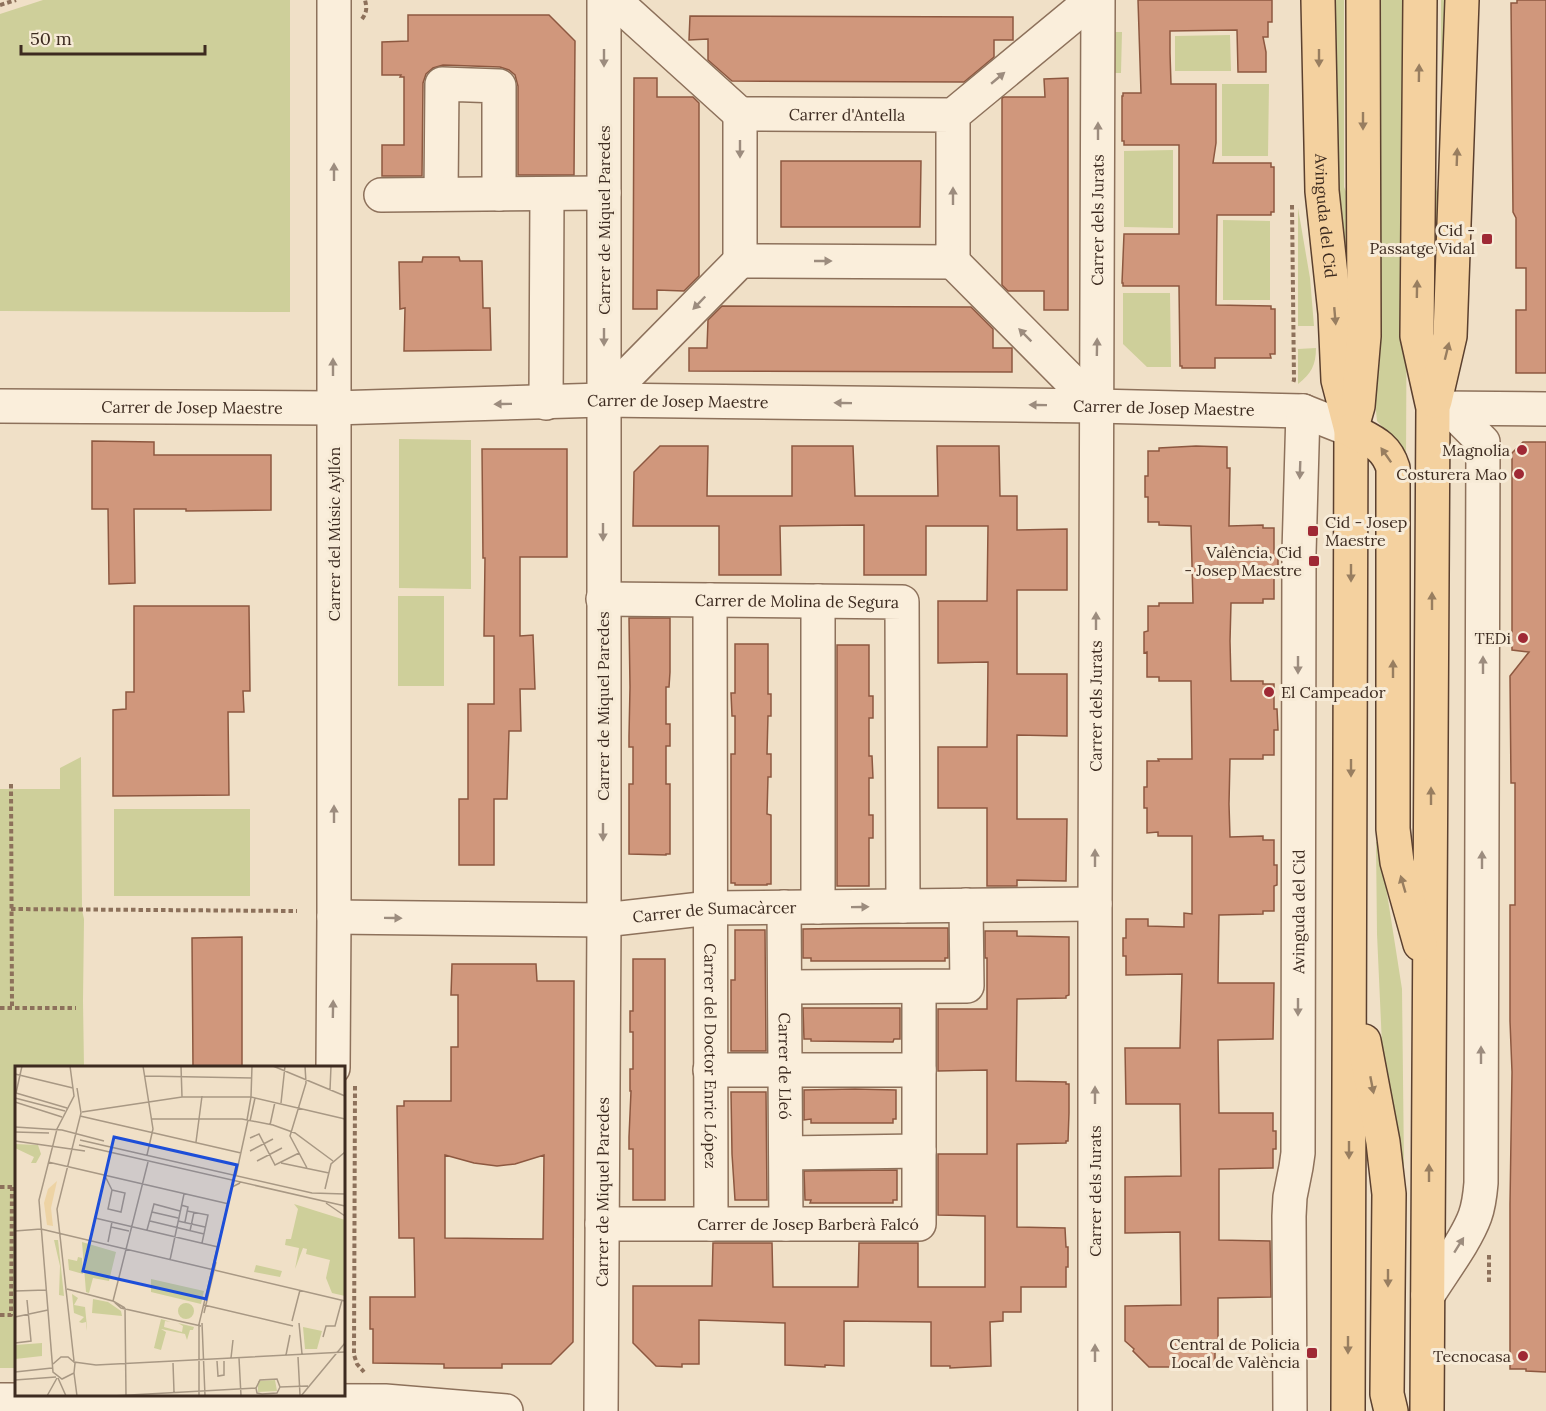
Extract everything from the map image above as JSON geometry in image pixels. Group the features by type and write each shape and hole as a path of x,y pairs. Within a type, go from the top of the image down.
{"main road":[{"name":"Avinguda del Cid","path":"1318,0 1322,191 1335,313 1338,381 1351,430 1348,1411"},
{"name":"Avinguda del Cid","path":"1351,430 1358,405 1364,336 1362,0"},
{"path":"1420,0 1417,336 1441,408"},
{"path":"1427,1411 1430,980 1441,408 1450,336 1462,0"},
{"path":"1351,430 1376,443 1384,450 1390,457 1394,468 1393,829 1397,862 1430,980"},
{"path":"1350,965 1383,1142 1389,1194 1387,1394 1391,1411"}],"street":[{"name":"Carrer de Miquel Paredes","path":"602,1411 604,0"},
{"path":"603,400 740,261 740,114 614,0"},
{"path":"952,262 953,115 1092,0"},
{"name":"Carrer dels Jurats","path":"1095,1411 1098,0"},
{"name":"Carrer del Músic Ayllón","path":"333,1066 333,408 337,3"},
{"path":"441,194 442,84 499,86 499,194"},
{"name":"Carrer d'Antella","path":"740,114 953,115"},
{"path":"381,195 604,193"},
{"path":"546,403 547,194"},
{"path":"740,261 952,262 1096,406"},
{"name":"Carrer de Josep Maestre","path":"0,406 333,408 603,400 1096,406 1303,411 1351,430"},
{"path":"1441,408 1546,409"},
{"path":"1428,1295 1475,1218 1480,1201 1481,1183 1483,442 1441,408"},
{"name":"Avinguda del Cid","path":"1290,1411 1289,1216 1298,1153 1299,587 1303,411"},
{"name":"Carrer de Molina de Segura","path":"603,599 902,602 903,906"},
{"name":"Carrer del Doctor Enric López","path":"710,600 711,1224"},
{"path":"818,601 818,907"},
{"name":"Carrer de Sumacàrcer","path":"334,917 604,920 710,908 1095,904"},
{"path":"784,987 967,986 966,905"},
{"name":"Carrer de Lleó","path":"784,907 786,1224"},
{"name":"Carrer de Josep Barberà Falcó","path":"602,1224 919,1224 919,987"},
{"path":"710,1070 919,1070"},
{"path":"786,1153 919,1151"},
{"path":"0,1400 384,1401 506,1411"}],"path":[{"path":"0,5 16,0"},
{"path":"11,784 12,1008"},
{"path":"11,909 297,911"},
{"path":"0,1008 76,1008"},
{"path":"0,1187 14,1187 11,1315 0,1315"},
{"path":"1489,1255 1489,1284"}],"green space":[{"path":"43,0 290,0 290,312 0,311 0,14"},
{"path":"1336,0 1344,0 1344,187 1349,199 1351,315 1335,225"},
{"path":"1376,0 1408,0 1406,463 1388,433 1377,421 1376,411"},
{"path":"1441,0 1450,0 1437,264 1434,261 1434,198 1441,176"},
{"path":"1111,32 1122,32 1121,73 1111,73"},
{"path":"1230,35 1231,71 1175,71 1175,36"},
{"path":"1222,84 1269,84 1268,156 1222,156"},
{"path":"1173,150 1173,228 1124,227 1124,151"},
{"path":"1298,208 1310,278 1314,326 1298,326"},
{"path":"1223,220 1270,221 1270,300 1223,300"},
{"path":"1123,293 1170,293 1171,367 1147,367 1123,344"},
{"path":"1316,348 1312,369 1298,384 1298,349"},
{"path":"399,439 471,440 471,589 399,588"},
{"path":"398,596 444,596 444,686 398,686"},
{"path":"81,757 84,1066 15,1066 15,1368 0,1368 0,789 60,789 60,768"},
{"path":"114,809 250,809 250,896 114,896"},
{"path":"1381,841 1402,989 1404,1166 1399,1166 1382,1045 1376,842"}],"building":[{"path":"1138,0 1272,0 1272,22 1268,22 1268,37 1263,37 1266,72 1238,72 1237,30 1170,31 1171,84 1216,84 1216,143 1213,163 1271,163 1271,167 1274,167 1274,212 1271,212 1271,215 1217,215 1216,305 1271,306 1271,309 1275,309 1275,354 1270,354 1271,358 1215,358 1215,368 1182,368 1180,366 1179,286 1123,286 1124,234 1179,234 1179,145 1124,145 1122,141 1123,93 1141,93"},
{"path":"1517,0 1546,0 1546,373 1516,373 1516,310 1526,310 1526,268 1516,268 1516,218 1513,212 1511,3 1517,3"},
{"path":"408,15 549,15 575,41 574,175 518,175 518,86 515,75 500,67 443,65 433,68 426,74 423,83 422,176 382,176 382,145 404,145 404,77 382,75 382,42 408,41"},
{"path":"690,16 1013,17 1013,40 994,40 994,57 964,82 732,81 708,60 708,39 689,40"},
{"path":"634,78 657,78 657,97 693,97 699,103 699,276 684,291 657,290 657,309 633,309"},
{"path":"1068,78 1068,310 1044,310 1044,291 1008,291 1002,285 1002,98 1045,97 1044,79"},
{"path":"781,161 921,161 920,227 781,227"},
{"path":"423,257 459,257 460,261 482,261 483,308 490,308 491,350 404,351 405,308 400,309 399,262 422,262"},
{"path":"722,306 971,307 993,329 993,348 1012,348 1012,372 689,371 689,348 707,348 708,320"},
{"path":"92,441 154,442 154,455 271,455 271,510 134,509 135,583 109,584 108,509 92,509"},
{"path":"1523,442 1546,442 1546,1372 1510,1369 1512,1072 1510,905 1515,905 1515,783 1511,783 1510,676 1529,652 1512,650 1512,453"},
{"path":"660,446 708,446 707,496 792,496 792,446 853,446 855,496 938,496 937,446 999,446 1000,496 1017,496 1017,530 1067,529 1067,590 1017,590 1017,674 1067,674 1067,736 1017,735 1017,819 1067,819 1066,881 1017,880 1017,886 987,886 987,808 938,808 938,747 987,747 988,662 938,663 938,601 987,601 988,526 926,526 926,575 864,575 864,525 780,526 781,575 719,575 719,526 633,526 634,472"},
{"path":"1227,447 1227,468 1230,468 1229,526 1263,525 1263,528 1274,528 1274,553 1278,553 1278,574 1274,574 1274,599 1263,599 1263,603 1231,603 1230,641 1231,681 1263,681 1263,684 1274,684 1274,709 1277,709 1278,730 1274,730 1274,755 1263,755 1263,759 1230,759 1229,804 1230,837 1263,836 1263,840 1274,840 1277,885 1274,886 1274,911 1263,911 1263,914 1219,915 1218,983 1274,983 1273,1039 1218,1040 1219,1113 1273,1113 1273,1131 1276,1131 1273,1168 1219,1169 1219,1240 1270,1241 1271,1297 1218,1298 1218,1342 1215,1342 1215,1367 1149,1367 1125,1341 1125,1306 1181,1305 1180,1232 1125,1233 1125,1177 1181,1176 1180,1104 1126,1104 1125,1048 1180,1048 1182,974 1126,975 1123,938 1126,938 1126,919 1148,919 1148,926 1184,927 1184,913 1192,914 1192,836 1158,836 1158,832 1147,833 1147,808 1144,808 1147,761 1192,759 1191,681 1159,681 1159,677 1147,677 1144,632 1148,631 1148,606 1159,606 1159,603 1193,603 1191,526 1159,525 1159,522 1148,522 1145,476 1148,476 1148,451 1159,451 1159,448"},
{"path":"482,449 567,449 567,557 520,557 520,636 533,635 535,689 520,689 521,731 509,731 507,799 494,799 494,865 459,865 459,799 468,799 468,704 494,704 494,636 484,636 485,558 483,558"},
{"path":"134,606 249,606 250,691 243,691 244,712 228,712 229,795 113,796 113,710 126,709 126,692 134,692"},
{"path":"629,618 670,618 670,672 669,687 666,687 666,724 670,724 670,746 666,746 666,784 670,784 670,854 666,855 629,854 629,784 633,784 633,747 629,747"},
{"path":"735,644 768,644 768,694 771,694 771,716 768,716 767,754 771,754 771,777 768,777 767,814 771,815 771,884 767,885 731,883 731,754 735,754 735,716 732,716 731,693 735,693"},
{"path":"837,645 869,645 869,696 873,696 873,718 869,718 869,756 872,756 873,778 869,778 869,815 873,815 873,838 869,838 869,886 837,886"},
{"path":"948,928 948,958 945,958 945,961 811,961 811,958 803,958 803,929"},
{"path":"735,930 765,930 766,1051 731,1051 731,980 735,980"},
{"path":"985,931 1017,931 1017,936 1069,937 1069,995 1066,998 1017,999 1016,1081 1066,1082 1069,1084 1068,1141 1066,1143 1017,1144 1017,1227 1065,1228 1066,1247 1068,1247 1066,1287 1021,1287 1021,1312 1003,1312 1003,1321 990,1322 991,1366 950,1368 950,1366 931,1366 931,1322 844,1321 844,1366 825,1365 825,1367 785,1365 785,1323 699,1320 699,1364 682,1364 682,1367 656,1366 633,1343 633,1286 712,1286 713,1243 772,1243 773,1287 858,1287 859,1243 918,1243 918,1287 985,1287 985,1216 938,1215 938,1154 987,1154 987,1070 938,1071 938,1009 987,1009"},
{"path":"242,937 242,1066 193,1066 192,938"},
{"path":"633,959 665,959 665,1200 633,1200 633,1149 629,1149 629,1137 630,1069 633,1069 633,1032 630,1032 630,1011 633,1011"},
{"path":"452,964 536,964 537,981 574,981 573,1342 551,1364 502,1364 502,1368 444,1368 444,1364 373,1363 370,1297 415,1297 414,1238 399,1238 397,1106 404,1106 404,1101 451,1101 451,1047 458,1047 458,995 451,995","holes":["445,1155 474,1163 497,1166 515,1164 544,1155 543,1239 445,1238"]},
{"path":"803,1008 900,1008 900,1039 894,1039 893,1042 804,1039"},
{"path":"804,1090 896,1090 896,1119 893,1119 893,1123 811,1123 811,1119 804,1120"},
{"path":"731,1092 766,1092 767,1200 735,1200"},
{"path":"897,1170 897,1200 893,1200 893,1203 810,1203 811,1200 805,1200 804,1171"}],"place":[{"name":"Cid - Passatge Vidal","path":"1487,239"},
{"name":"Magnolia","path":"1522,450"},
{"name":"Costurera Mao","path":"1519,474"},
{"name":"Cid - Josep Maestre","path":"1313,531"},
{"name":"València, Cid - Josep Maestre","path":"1314,561"},
{"name":"TEDi","path":"1523,638"},
{"name":"El Campeador","path":"1269,692"},
{"name":"Central de Policia Local de València","path":"1312,1353"},
{"name":"Tecnocasa","path":"1523,1356"}]}
